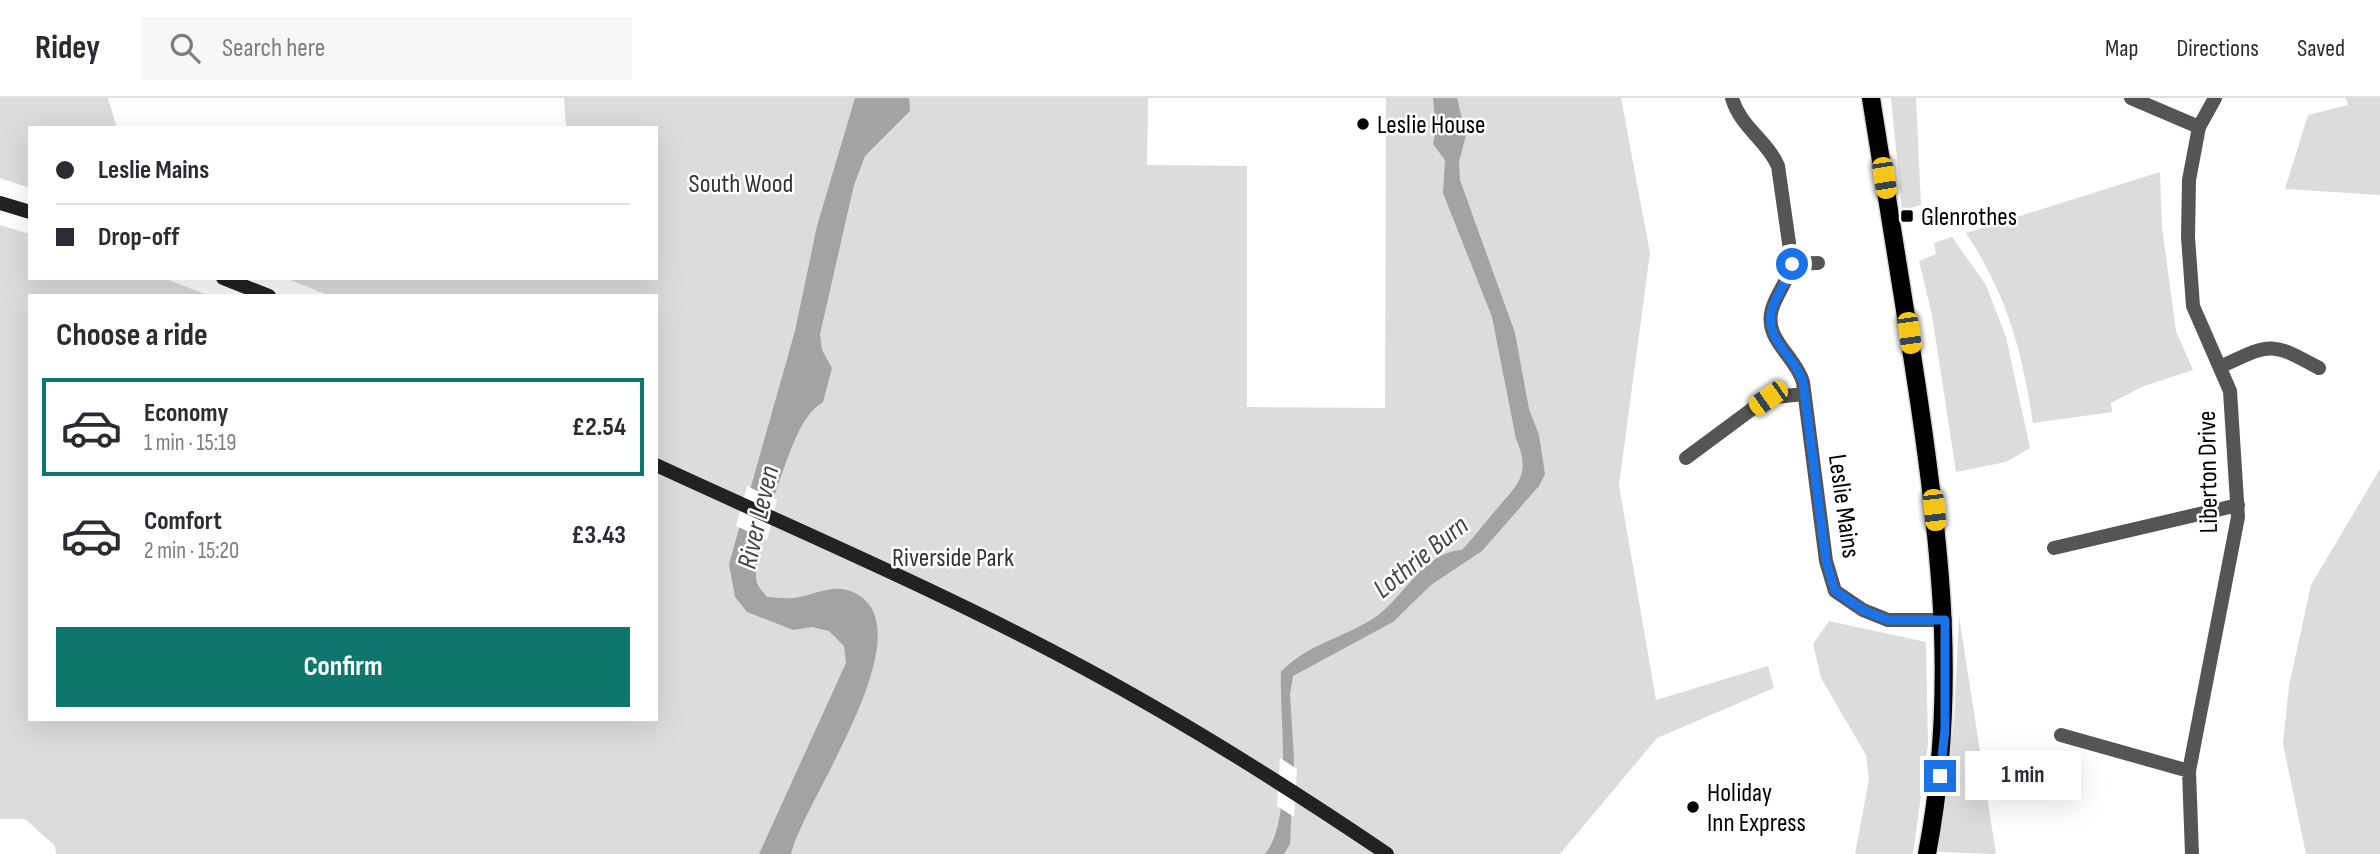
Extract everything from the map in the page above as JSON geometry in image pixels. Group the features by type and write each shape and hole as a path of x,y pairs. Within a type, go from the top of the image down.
{"main road":[{"path":"1871,98 1929,468 1945,620 1945,729 1938,799 1927,854"},
{"path":"0,203 28,211"},
{"path":"228,280 264,294"},
{"path":"658,466 1005,627 1218,744 1387,854"}],"street":[{"path":"1732,98 1742,122 1773,155 1778,166 1792,264 1818,263"},
{"path":"2132,98 2199,127"},
{"name":"Liberton Drive","path":"2192,854 2189,771 2230,566 2238,505 2230,391 2193,306 2189,180 2199,127 2214,98"},
{"name":"Leslie Mains","path":"1792,264 1789,276 1772,308 1771,321 1778,344 1800,371 1826,561 1835,591 1863,610 1888,620 1945,620"},
{"path":"2220,367 2257,350 2281,347 2319,368"},
{"path":"1686,458 1768,398 1804,394"},
{"path":"2054,548 2238,505"},
{"path":"2061,735 2189,771"}],"green space":[{"path":"0,98 108,98 116,126 28,126 28,187 0,178"},
{"name":"Riverside Park","path":"564,98 1148,98 1147,165 1247,166 1247,407 1385,408 1386,98 1621,98 1650,253 1619,485 1656,700 1768,666 1774,688 1657,738 1560,854 56,854 55,846 25,819 0,819 0,225 28,233 28,280 168,280 205,294 28,294 28,721 658,721 658,294 325,294 291,280 658,280 658,126 566,126"},
{"path":"1891,98 1916,98 1921,205 1902,210"},
{"path":"2346,98 2380,98 2380,195 2285,189 2308,115 2348,105"},
{"path":"2160,172 2162,227 2176,331 2193,370 2144,386 2111,403 2112,412 2033,423 2024,371 2011,324 1992,279 1966,233"},
{"path":"1952,237 1986,285 2006,337 2030,448 2006,462 1956,472 1932,315 1919,261 1936,254 1934,243"},
{"path":"2380,469 2380,854 2306,854 2283,744 2289,686 2311,585"},
{"path":"1959,616 1996,854 1938,852 1954,721"},
{"path":"1829,621 1926,642 1928,745 1913,854 1855,854 1869,779 1866,755 1821,678 1813,644"}],"water":[{"name":"River Leven","path":"855,98 909,98 910,111 865,156 854,185 820,334 822,350 832,368 823,402 804,422 786,461 764,531 756,571 757,583 767,597 794,598 832,589 855,593 874,613 877,642 870,678 855,718 800,829 791,854 759,854 846,663 844,646 829,631 812,627 793,630 747,612 735,597 729,564 795,331 817,226"},
{"path":"1433,98 1457,98 1466,135 1459,162 1460,180 1515,333 1529,409 1539,435 1545,474 1539,486 1482,551 1431,585 1393,622 1293,676 1290,694 1294,759 1290,844 1284,854 1265,854 1274,838 1282,793 1281,672 1314,647 1374,618 1425,567 1448,553 1462,550 1510,494 1522,471 1521,451 1516,439 1492,317 1443,193 1445,160 1433,144 1436,129"}],"pier":[{"path":"747,486 777,500 767,540 736,526"},
{"path":"1280,758 1297,769 1294,817 1277,806"}],"place":[{"name":"Leslie House","path":"1363,124"},
{"name":"Glenrothes","path":"1907,216"},
{"name":"Holiday Inn Express","path":"1693,807"}],"route":[{"path":"1792,264 1789,276 1772,308 1772,333 1800,371 1803,382 1826,561 1835,591 1863,610 1888,620 1945,620 1945,729 1940,776"}],"park label":[{"name":"South Wood","path":"741,183"}],"water label":[{"name":"Lothrie Burn","path":"1420,556"}]}
